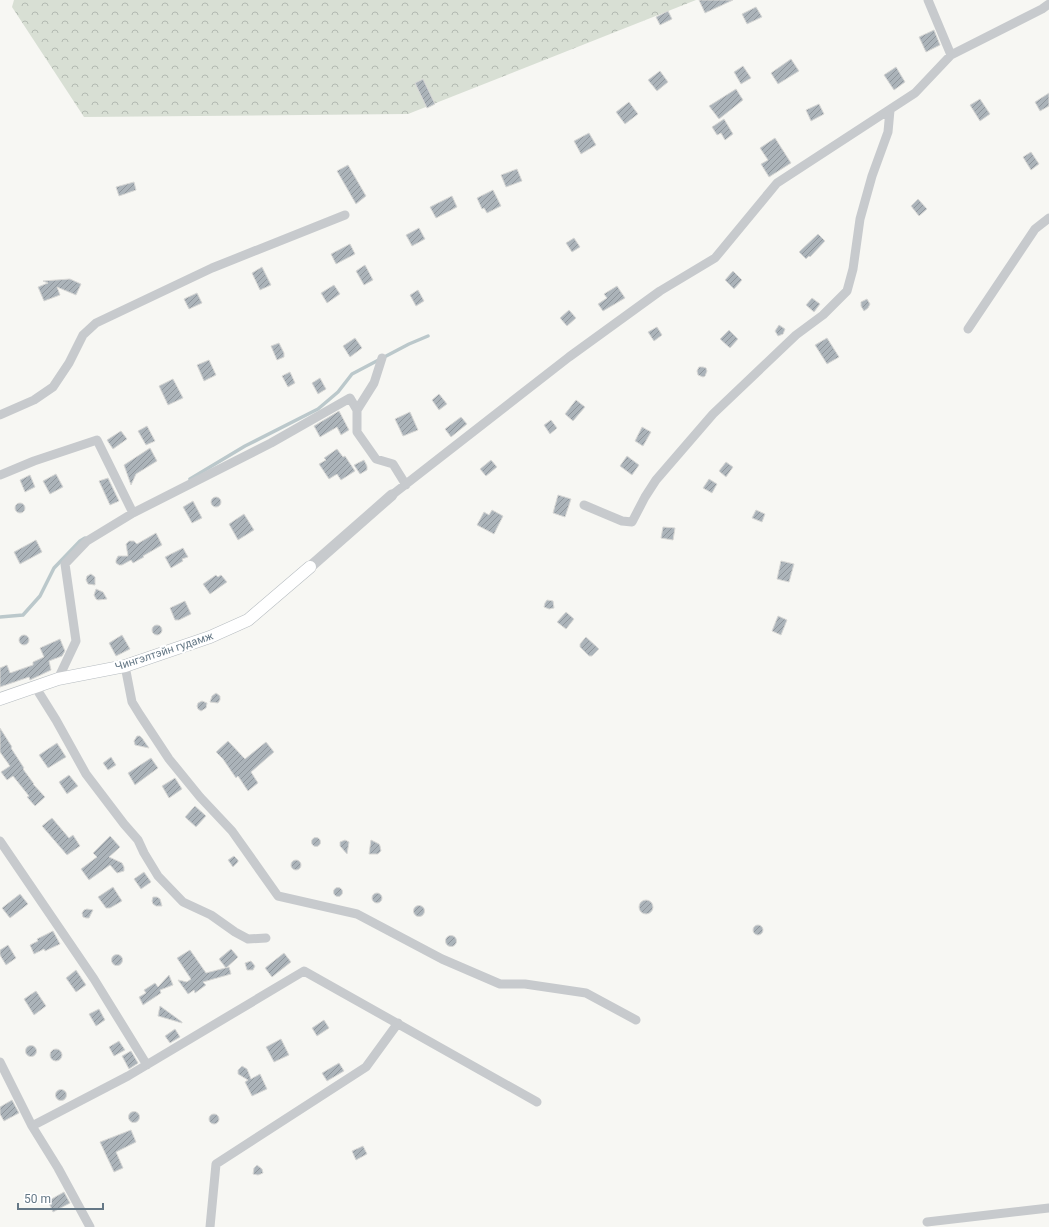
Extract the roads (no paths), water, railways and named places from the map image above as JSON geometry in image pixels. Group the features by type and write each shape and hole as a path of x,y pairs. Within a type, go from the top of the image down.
{"main road":[{"name":"Чингэлтэйн гудамж","path":"0,699 36,688 58,679 125,666 210,637 248,620 310,567"}],"street":[{"path":"928,0 951,55"},
{"path":"310,567 392,495 569,357 660,291 715,258 777,183 915,93 951,55 1042,9 1049,4"},
{"path":"584,505 622,521 632,522 656,480 713,414 796,335 823,315 846,291 852,269 860,219 872,176 888,132 890,110"},
{"path":"0,415 34,400 53,387 69,363 83,335 96,323 212,268 345,215"},
{"path":"968,330 1035,229 1049,218"},
{"path":"357,410 374,383 382,358"},
{"path":"58,679 76,641 65,564 88,541 133,513 271,442 350,398 357,410 357,432 376,459 393,464 406,485"},
{"path":"0,475 34,461 97,440 133,513"},
{"path":"125,666 132,702 140,715 169,758 200,797 232,830 278,896 357,914 442,959 500,984 525,984 586,994 636,1020"},
{"path":"36,688 56,720 86,774 138,840 158,876 183,902 211,915 235,932 248,939 266,938"},
{"path":"0,841 94,979 147,1065"},
{"path":"32,1126 128,1076 304,971 537,1102"},
{"path":"210,1227 216,1164 366,1067 398,1023"},
{"path":"0,1062 32,1126 58,1168 90,1227"},
{"path":"927,1222 1049,1208"}],"waterway":[{"path":"190,479 245,446 318,409 338,392 352,374 409,344 428,336"},
{"path":"0,617 23,615 40,596 54,568 80,541 85,538"}]}
